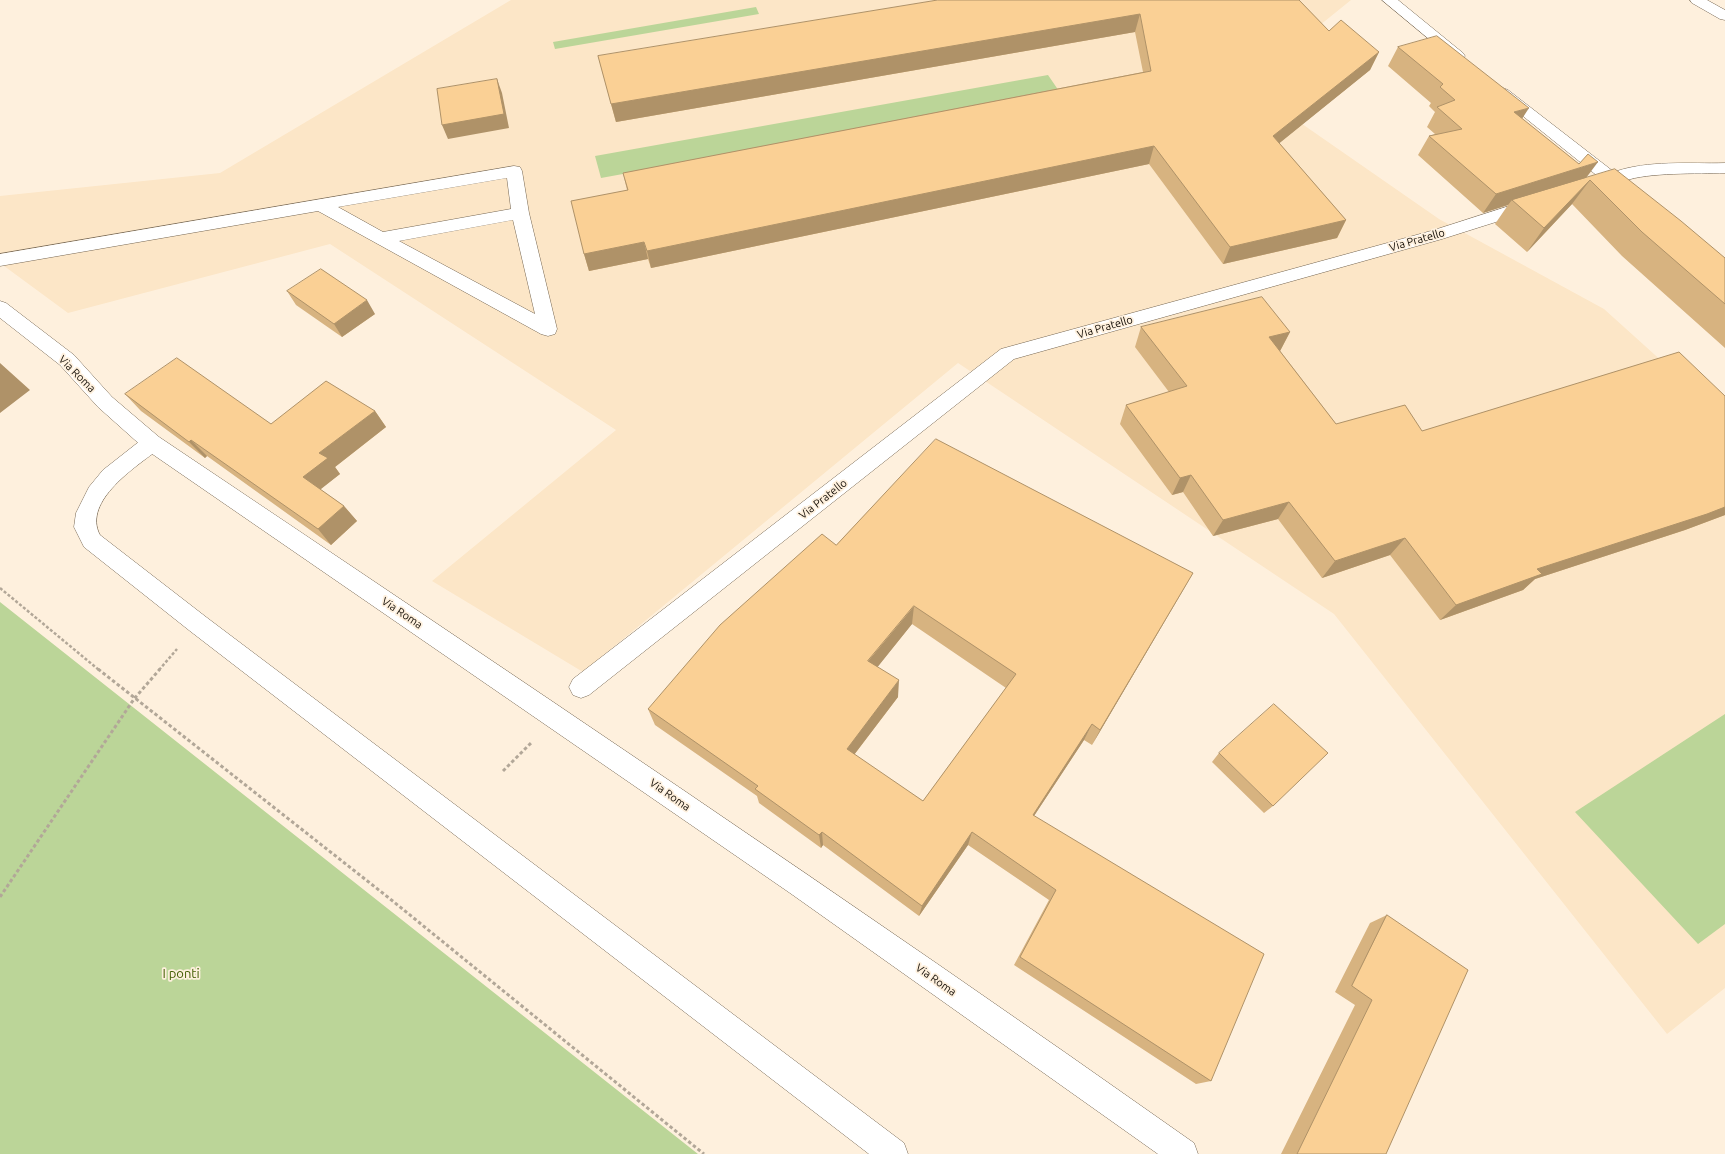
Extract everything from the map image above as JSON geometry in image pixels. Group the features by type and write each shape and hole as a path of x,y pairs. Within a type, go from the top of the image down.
{"street":[{"path":"1389,0 1468,65"},
{"path":"1697,0 1725,16"},
{"path":"1714,0 1725,11"},
{"path":"1493,85 1635,197"},
{"path":"1582,190 1630,173 1725,168"},
{"path":"0,260 319,204 514,171 520,213 548,329 319,204"},
{"name":"Via Pratello","path":"581,687 1008,354 1436,235 1546,201"},
{"path":"381,238 520,213"},
{"name":"Via Roma","path":"0,308 67,360 105,402 152,443 596,744 1064,1069 1183,1154"},
{"path":"152,443 127,461 102,485 90,504 85,527 92,542 893,1154"}],"path":[{"path":"0,588 134,699 389,898 704,1154"},
{"path":"0,897 134,699 198,624"},
{"path":"503,770 536,738"}],"shaded area":[{"path":"511,0 1351,0 1246,85 1439,219 1604,309 1725,418 1725,988 1667,1034 1334,614 958,363 583,672 432,581 616,430 330,244 68,313 0,263 0,196 220,173"}],"green space":[{"path":"756,7 759,14 555,49 553,42"},
{"path":"1048,75 1061,94 601,178 595,156"},
{"name":"I ponti","path":"0,602 698,1154 0,1154"},
{"path":"1725,714 1725,924 1698,944 1575,812"}],"building":[{"path":"938,0 1299,0 1329,31 1341,20 1379,52 1273,136 1346,220 1230,247 1154,146 647,251 644,242 584,254 571,201 628,190 623,173 1151,71 1140,14 611,104 598,56"},
{"path":"1437,36 1529,108 1514,112 1579,164 1588,154 1598,162 1496,194 1429,136 1462,129 1437,107 1455,100 1440,87 1443,84 1398,47"},
{"path":"497,79 504,114 442,125 437,89"},
{"path":"1615,169 1725,258 1725,304 1642,232 1590,180 1544,228 1512,200"},
{"path":"321,269 367,300 334,324 287,291"},
{"path":"1262,297 1290,332 1269,337 1336,424 1405,405 1422,431 1679,352 1725,396 1725,507 1537,569 1542,574 1456,605 1405,538 1335,561 1289,502 1223,520 1191,475 1180,478 1126,405 1187,386 1141,327"},
{"path":"177,358 271,424 326,381 375,411 319,453 328,458 303,477 344,506 318,529 191,440 189,442 125,394"},
{"path":"936,439 1193,573 1100,730 1092,724 1033,815 1264,954 1211,1081 1020,957 1056,890 972,832 922,906 822,832 819,835 755,789 758,786 648,709 720,625 822,534 836,545","holes":["914,606 1016,674 923,801 847,749 899,680 868,661"]},
{"path":"1274,704 1328,753 1273,806 1219,753"},
{"path":"1387,915 1468,970 1386,1154 1297,1154 1372,1000 1352,986"}]}
